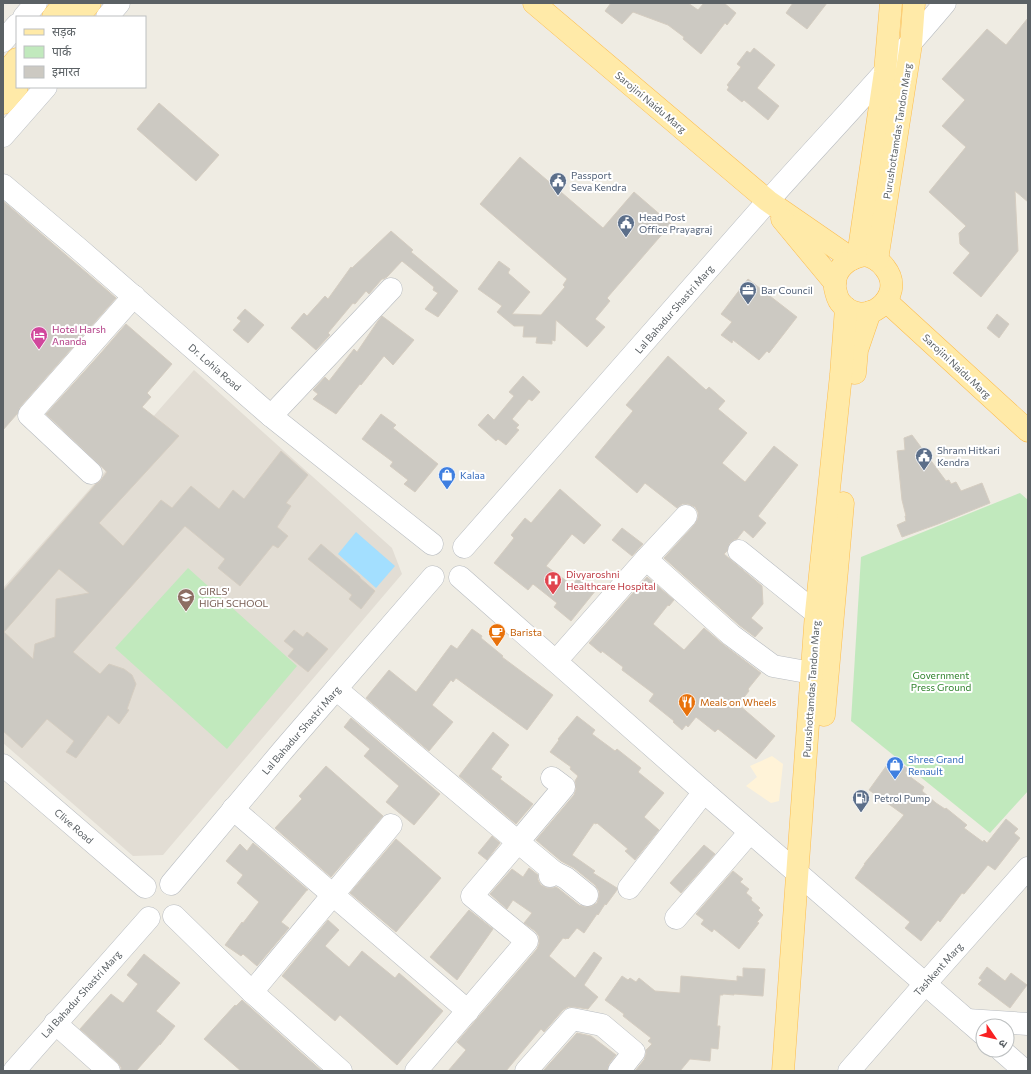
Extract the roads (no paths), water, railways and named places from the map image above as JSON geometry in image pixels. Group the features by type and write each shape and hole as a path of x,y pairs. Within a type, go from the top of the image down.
{"main road":[{"path":"54,16 65,3"},
{"path":"79,16 90,3"},
{"name":"Sarojini Naidu Marg","path":"534,3 768,201 862,258"},
{"name":"Purushottamdas Tandon Marg","path":"862,258 885,72 891,3"},
{"name":"Purushottamdas Tandon Marg","path":"862,258 911,44 914,3"},
{"path":"3,76 16,61"},
{"path":"3,103 16,88"},
{"name":"Sarojini Naidu Marg","path":"768,201 835,283"},
{"path":"796,1071 803,878 857,350 878,307 891,290 891,280 888,272 862,258 842,266 837,274 835,283 836,293 846,308 856,313 863,313 878,307"},
{"name":"Sarojini Naidu Marg","path":"878,307 1028,431"},
{"name":"Purushottamdas Tandon Marg","path":"783,1071 803,878 816,613 841,375 846,308"}],"street":[{"path":"25,16 36,3"},
{"path":"108,16 119,3"},
{"name":"Lal Bahadur Shastri Marg","path":"464,547 550,451 768,201 911,44 945,3"},
{"path":"3,41 16,26"},
{"path":"3,136 45,88"},
{"name":"Dr. Lohia Road","path":"3,185 134,296 271,416 432,544"},
{"path":"271,416 391,289"},
{"path":"91,473 29,415 134,296"},
{"path":"556,661 686,516"},
{"path":"446,538 453,539 464,547 468,553 469,560 468,566 460,577 447,582 433,576 428,571 426,557 432,544 446,538"},
{"path":"739,552 816,613"},
{"path":"646,559 731,634 773,666 812,673"},
{"name":"Lal Bahadur Shastri Marg","path":"171,884 233,809 433,576"},
{"path":"460,577 704,792 975,1027"},
{"path":"336,689 518,842 552,874 566,878 586,895"},
{"name":"Clive Road","path":"3,765 145,888"},
{"path":"416,1071 527,941 472,896 564,788 552,778"},
{"path":"629,888 704,792"},
{"path":"233,809 468,1011"},
{"path":"252,992 332,894 345,881 391,825"},
{"path":"676,918 750,832"},
{"name":"Tashkent Marg","path":"849,1071 1028,868"},
{"path":"154,881 166,881 171,884 180,895 180,903 174,916 161,921 149,918 140,907 141,893 145,888 154,881"},
{"path":"174,916 252,992 341,1071"},
{"name":"Lal Bahadur Shastri Marg","path":"14,1071 149,918"},
{"path":"526,1071 572,1019 602,1025 634,1052 619,1071"},
{"path":"967,1020 1028,1024"},
{"path":"56,1022 109,1071"},
{"path":"1010,1058 1025,1071"}],"water":[{"path":"356,532 395,566 376,588 338,554"}],"place":[{"name":"Passport Seva Kendra","path":"558,196"},
{"name":"Head Post Office Prayagraj","path":"626,238"},
{"name":"Bar Council","path":"748,305"},
{"name":"Hotel Harsh Ananda","path":"39,350"},
{"name":"Shram Hitkari Kendra","path":"924,471"},
{"name":"Kalaa","path":"447,490"},
{"name":"Divyaroshni Healthcare Hospital","path":"553,595"},
{"name":"GIRLS' HIGH SCHOOL","path":"186,612"},
{"name":"Barista","path":"497,647"},
{"name":"Meals on Wheels","path":"687,717"},
{"name":"Shree Grand Renault","path":"895,780"},
{"name":"Petrol Pump","path":"861,813"}],"park label":[{"name":"Government Press Ground","path":"941,680"}]}
